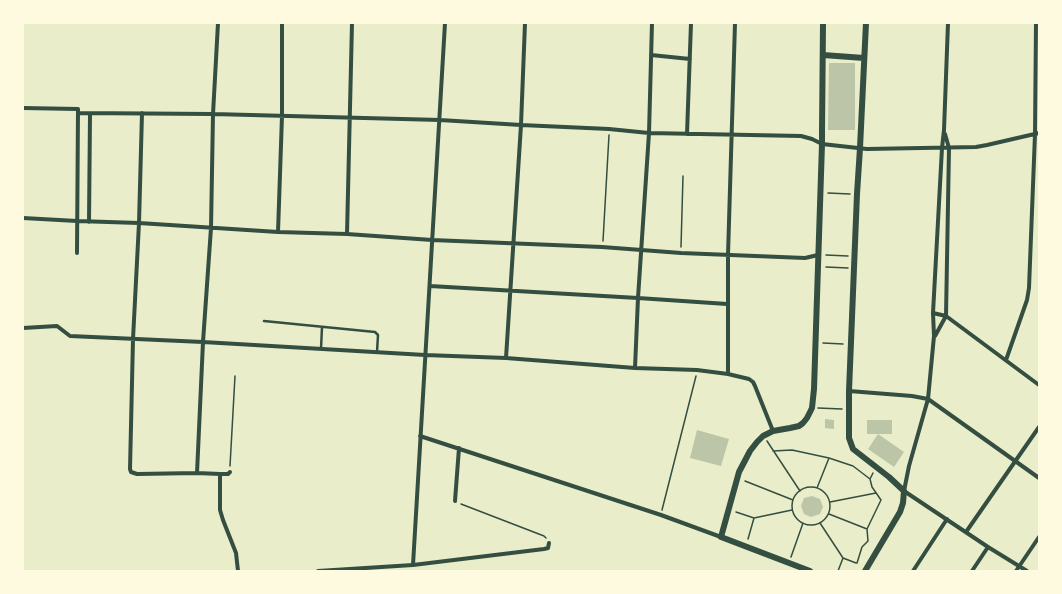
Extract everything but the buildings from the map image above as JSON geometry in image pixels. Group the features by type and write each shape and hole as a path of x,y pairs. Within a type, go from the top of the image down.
{"main road":[{"path":"810,571 721,537 737,478 750,451 763,436 772,431 799,426 808,418 812,408 814,388 822,144 824,23"},
{"path":"866,23 860,148 856,194 848,410 849,438 853,449 904,491 903,503 900,512 866,569"},
{"path":"823,55 864,58"}],"street":[{"path":"197,473 210,228 218,23"},
{"path":"278,232 282,116 282,23"},
{"path":"347,234 352,23"},
{"path":"413,565 445,23"},
{"path":"506,358 521,126 525,23"},
{"path":"635,368 649,132 652,23"},
{"path":"687,134 691,23"},
{"path":"728,374 727,304 734,23"},
{"path":"948,23 944,130 933,313 934,336 928,399 909,466 904,491 1027,571"},
{"path":"1006,360 1027,300 1029,288 1033,180 1037,134 1036,23"},
{"path":"651,55 690,59"},
{"path":"23,108 78,111 90,114 142,113 350,117 440,120 521,126 609,129 687,134 802,136 822,144 860,148 949,148 987,145 1037,134"},
{"path":"77,253 78,111"},
{"path":"142,113 139,223 133,339 130,470 137,474 228,474 230,472"},
{"path":"89,222 90,114"},
{"path":"934,336 946,316 949,148 944,130"},
{"path":"1033,180 1039,180"},
{"path":"23,218 139,223 278,232 347,234 432,240 602,247 681,253 805,258 818,255"},
{"path":"430,286 727,304"},
{"path":"933,313 946,316 1039,385"},
{"path":"23,328 57,326 70,336 506,358 635,368 697,370 728,374 749,379 753,382 772,431"},
{"path":"849,391 912,396 928,399 1039,478"},
{"path":"966,532 1039,427"},
{"path":"420,436 661,515 721,537"},
{"path":"455,501 459,448"},
{"path":"220,474 220,510 236,553 238,571"},
{"path":"913,571 947,519"},
{"path":"1016,571 1039,537"},
{"path":"318,571 413,565 544,549 548,548 549,543"},
{"path":"972,571 988,547"}],"lane":[{"path":"264,321 374,332 378,335 377,352"},
{"path":"321,349 322,327"}],"path":[{"path":"602,247 609,129"},
{"path":"681,253 683,176"},
{"path":"820,193 856,194"},
{"path":"818,255 854,256"},
{"path":"818,267 854,268"},
{"path":"815,343 850,344"},
{"path":"661,515 697,370"},
{"path":"230,472 235,376"},
{"path":"812,408 848,410"},
{"path":"763,436 800,491"},
{"path":"773,451 792,450 829,458 853,466 870,479 872,486 881,500 867,529 868,541 862,547 857,563"},
{"path":"817,488 829,458"},
{"path":"870,479 876,467"},
{"path":"737,478 794,500"},
{"path":"808,488 817,488 825,493 830,502 828,514 820,523 812,525 803,523 797,518 793,510 794,500 800,491 808,488"},
{"path":"830,502 876,493"},
{"path":"455,501 544,536 549,543"},
{"path":"728,510 754,518 793,510"},
{"path":"828,514 867,529"},
{"path":"746,546 754,518"},
{"path":"788,563 803,523"},
{"path":"820,523 843,558 857,563 866,569"},
{"path":"838,571 843,558"}]}
